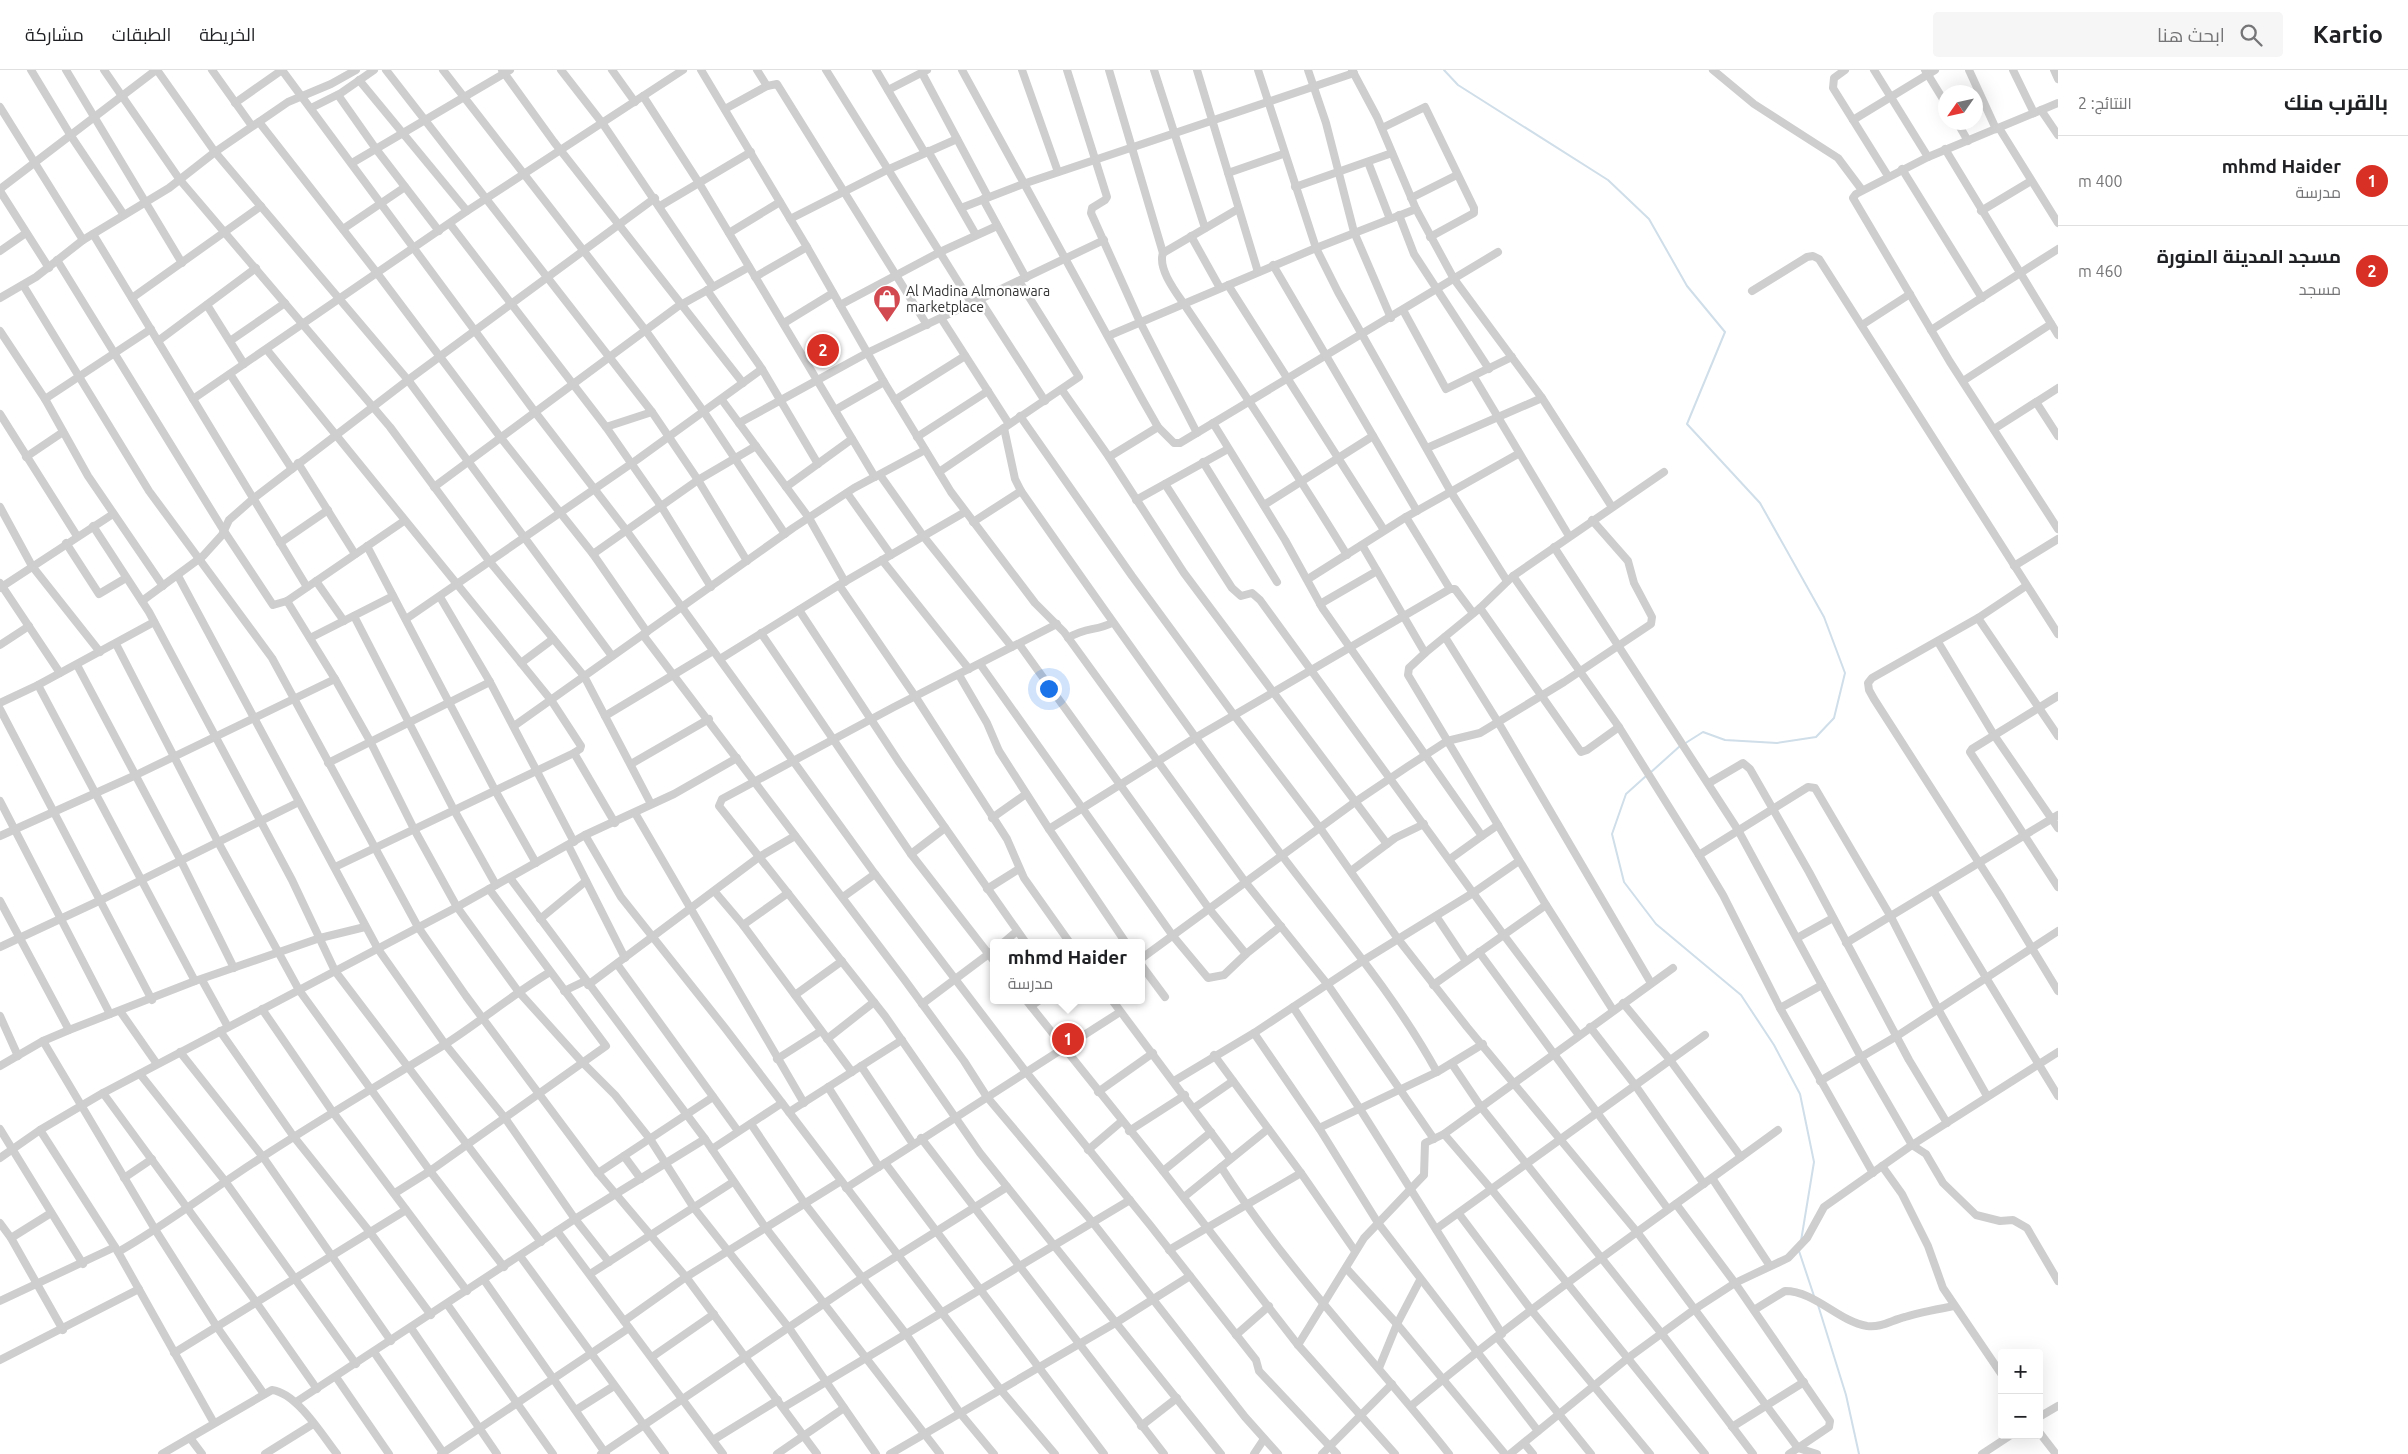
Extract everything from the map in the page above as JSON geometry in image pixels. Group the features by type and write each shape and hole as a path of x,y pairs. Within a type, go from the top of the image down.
{"street":[{"path":"31,70 71,136 124,214"},
{"path":"66,70 182,263"},
{"path":"104,70 180,180 373,406 405,446 490,562 584,676 651,804"},
{"path":"48,268 0,190 156,70 215,152 408,380 526,537 612,656"},
{"path":"212,70 235,103 256,124 377,273 501,438 593,554 645,634 795,836 843,897 964,1061 987,1097 1094,1224 1264,1439 1278,1454"},
{"path":"235,103 282,70 535,412 626,530 793,762 954,978 1026,1072 1256,1360 1259,1371 1337,1454"},
{"path":"311,108 338,95 374,70"},
{"path":"386,70 670,436 747,562"},
{"path":"442,70 646,331 704,412 785,534"},
{"path":"561,70 603,124 655,198 762,369 818,464"},
{"path":"612,70 635,102"},
{"path":"666,70 671,78"},
{"path":"193,398 267,350 486,199 683,70"},
{"path":"701,70 807,247 894,400 966,512 1035,603 1068,638 1246,882 1328,985 1434,1139"},
{"path":"757,70 768,86"},
{"path":"826,70 972,304"},
{"path":"876,70 976,235"},
{"path":"962,70 1158,427 1177,444 1391,318 1498,252"},
{"path":"1022,70 1058,172"},
{"path":"1067,70 1107,199 1092,208 1091,213 1140,322 1196,433"},
{"path":"1109,70 1163,253 1162,266 1184,304 1302,481 1347,556"},
{"path":"1154,70 1205,228"},
{"path":"1197,70 1258,272"},
{"path":"1258,70 1283,154 1316,248 1362,335 1451,492 1510,579 1580,671 1619,727 1699,855 1723,895 1780,1008 1873,1174"},
{"path":"1308,70 1354,232 1391,318"},
{"path":"1713,70 1754,104 1838,158 1862,190"},
{"path":"1845,70 1834,78 1832,88 1888,176"},
{"path":"1874,70 1928,157"},
{"path":"1969,70 1998,129 2058,223"},
{"path":"2013,70 2038,111 2058,135"},
{"path":"2054,70 2058,79"},
{"path":"0,298 48,268 83,240 180,180 215,152 256,124 301,95 331,84 351,71"},
{"path":"352,163 506,71 560,150 743,383"},
{"path":"888,90 925,71 1022,279 1078,373 1076,380 1062,390 1020,416 939,472"},
{"path":"1853,120 1929,71 1938,88"},
{"path":"961,208 1023,184 1212,122 1353,72 1382,128 1430,238 1454,279 1542,398 1612,507"},
{"path":"359,80 467,212"},
{"path":"725,109 768,86 774,84 780,87 927,325"},
{"path":"338,95 376,149 439,231"},
{"path":"643,96 699,183 852,438 878,476 924,536 1016,645 1210,910 1246,954"},
{"path":"2058,103 1945,149 1888,176 1853,196 1854,202 1931,330 2058,528"},
{"path":"0,107 83,240"},
{"path":"1382,128 1425,107 1475,211 1430,238"},
{"path":"1962,130 1968,141"},
{"path":"790,219 887,170 957,139"},
{"path":"1945,149 1981,211 2058,334"},
{"path":"660,206 751,152"},
{"path":"1295,187 1392,153"},
{"path":"1228,172 1283,154"},
{"path":"1368,162 1390,218"},
{"path":"1902,169 1982,298"},
{"path":"1411,198 1457,175"},
{"path":"1981,211 2031,181"},
{"path":"342,229 405,187"},
{"path":"142,601 198,560 224,531 229,520 298,463 546,276 655,198"},
{"path":"729,233 780,202"},
{"path":"132,298 261,206"},
{"path":"1163,253 1238,209"},
{"path":"1108,336 1273,265 1416,209"},
{"path":"1399,215 1410,246 1489,369"},
{"path":"450,224 606,426 661,506 711,587"},
{"path":"840,305 940,252 996,226"},
{"path":"0,252 26,233"},
{"path":"93,234 307,587"},
{"path":"1191,236 1224,287 1289,378 1384,530"},
{"path":"739,423 867,353 1104,240"},
{"path":"755,277 807,247"},
{"path":"1931,330 2058,249"},
{"path":"1752,291 1807,258 1816,257 1862,325 2058,634"},
{"path":"57,260 224,531 270,602 275,606 287,601 404,521"},
{"path":"1273,265 1418,511"},
{"path":"434,486 681,304 749,267"},
{"path":"158,341 256,268"},
{"path":"23,285 149,492 198,560 265,647 418,927 482,1018 598,1173 686,1277 817,1454"},
{"path":"784,323 833,293"},
{"path":"1862,325 1910,294"},
{"path":"980,300 1045,401"},
{"path":"230,342 285,303"},
{"path":"207,305 244,364"},
{"path":"1403,310 1444,388 1449,388 1474,377 1512,357"},
{"path":"941,318 988,391 1006,426 1015,479 1021,491 1112,623 1195,738 1282,855 1364,960 1409,1023 1437,1072"},
{"path":"1963,381 2051,324"},
{"path":"45,399 151,329"},
{"path":"0,331 45,399 113,514 163,586"},
{"path":"267,350 551,700 581,746 580,750 496,792 335,867"},
{"path":"894,400 965,356"},
{"path":"406,619 560,514 722,400 762,369"},
{"path":"230,374 292,468"},
{"path":"1474,377 1568,536"},
{"path":"836,410 884,382"},
{"path":"1994,429 2058,388"},
{"path":"1062,390 1109,457 1184,573 1386,844"},
{"path":"917,437 988,391"},
{"path":"1427,448 1542,398"},
{"path":"722,400 809,518 842,583 1007,839 1019,869 1067,939"},
{"path":"2036,402 2058,436"},
{"path":"606,426 652,412"},
{"path":"0,414 77,536"},
{"path":"1020,416 1132,576 1320,828 1398,939 1433,985 1637,1232 1768,1405 1798,1448 1817,1454"},
{"path":"1213,423 1308,579 1320,604 1348,647 1482,836"},
{"path":"1109,457 1158,427"},
{"path":"26,457 63,432"},
{"path":"1264,505 1373,436"},
{"path":"786,487 852,438"},
{"path":"593,554 698,480 756,446"},
{"path":"1136,500 1228,449"},
{"path":"514,726 785,534 847,493 926,450"},
{"path":"1308,579 1347,556 1384,530 1518,454"},
{"path":"1203,462 1277,582"},
{"path":"298,463 355,554"},
{"path":"1613,1010 1546,905 1447,741 1408,674 1408,668 1444,636 1480,608 1510,579 1568,536 1664,472"},
{"path":"1165,484 1232,588 1241,596 1256,594 1450,859 1502,934 1578,1035"},
{"path":"973,522 1021,491"},
{"path":"847,493 891,555"},
{"path":"0,507 32,566 100,652"},
{"path":"280,543 328,510"},
{"path":"720,659 842,583 966,512"},
{"path":"60,674 1,586 113,514"},
{"path":"1406,517 1450,589"},
{"path":"1145,956 1390,778 1447,741 1477,734 1498,722 1651,624 1652,617 1634,583 1628,561 1592,520"},
{"path":"93,526 154,622 214,737 261,821 335,971 541,1242"},
{"path":"2014,566 2058,539"},
{"path":"66,543 99,594 126,578"},
{"path":"368,546 496,792 536,863"},
{"path":"1362,546 1402,617 1425,653"},
{"path":"1554,547 1738,830 1861,1057 1912,1145 1926,1154 1943,1183 1976,1214 2000,1221 2013,1220 2027,1228 2058,1281"},
{"path":"882,560 969,669"},
{"path":"1320,604 1377,571"},
{"path":"178,576 256,717 299,802 378,949 445,1044 505,1118 608,1262"},
{"path":"316,581 344,622"},
{"path":"2026,586 1978,618 1868,682 1869,690 1980,864 2058,992"},
{"path":"1049,829 1158,760 1450,589 1455,589 1473,614"},
{"path":"310,638 393,596"},
{"path":"440,597 490,682 538,771 586,881 625,958"},
{"path":"287,601 335,679 370,741 414,829 457,907 518,991 582,1062 615,1095 650,1139 667,1162 694,1208 789,1328 876,1454"},
{"path":"1480,608 1580,752 1586,750 1619,727"},
{"path":"799,610 945,828 1023,939"},
{"path":"354,616 493,887 550,972 606,1046 430,1171 395,1193"},
{"path":"1978,618 2058,736"},
{"path":"0,703 60,674 154,622"},
{"path":"1068,638 1085,629 1100,628 1112,623"},
{"path":"1056,624 915,696 755,782 719,802 719,806 758,858 874,1002 954,1117 1008,1187 1221,1454"},
{"path":"0,645 29,626"},
{"path":"761,633 911,854 990,951"},
{"path":"1444,636 1498,722 1651,983"},
{"path":"521,663 553,639"},
{"path":"1938,642 1994,735 2055,817 2058,828"},
{"path":"116,644 218,842 299,990 430,1171 504,1267"},
{"path":"605,716 713,651"},
{"path":"980,664 1173,936 1208,978 1224,975 1246,954 1281,926"},
{"path":"77,665 181,861 234,968"},
{"path":"959,674 987,723 999,751 1123,939"},
{"path":"0,836 136,775 335,679"},
{"path":"328,763 490,682"},
{"path":"38,685 95,794 198,981 228,1027"},
{"path":"2058,696 1970,752 2058,887"},
{"path":"0,709 152,1000"},
{"path":"631,764 709,719"},
{"path":"574,753 615,823"},
{"path":"0,1158 40,1130 157,1064 457,907 571,843 674,794 737,758"},
{"path":"1708,783 1740,765 1747,764 1947,1123"},
{"path":"1699,855 1808,787 1816,788 1891,917 1938,1009 1987,1096"},
{"path":"992,818 1026,794"},
{"path":"0,801 110,1014"},
{"path":"0,947 101,900 299,802"},
{"path":"635,813 804,1103"},
{"path":"1846,943 1934,892 2055,817"},
{"path":"1351,871 1386,844 1424,824"},
{"path":"1450,859 1498,825"},
{"path":"911,854 945,828"},
{"path":"585,836 618,892 944,1312 1000,1389 1055,1454"},
{"path":"564,990 587,983 617,964 758,858 795,836"},
{"path":"1174,1081 1293,1008 1364,960 1473,894 1519,861"},
{"path":"987,889 1019,869"},
{"path":"843,897 875,874"},
{"path":"510,878 705,1139 765,1227 940,1454"},
{"path":"540,919 586,881"},
{"path":"715,892 743,925 852,1072"},
{"path":"1934,892 2058,1096"},
{"path":"743,925 788,893"},
{"path":"0,901 18,938 69,1030"},
{"path":"1433,985 1502,934 1546,905"},
{"path":"1436,916 1466,961"},
{"path":"1797,938 1833,918"},
{"path":"0,1066 43,1041 110,1014 320,938 365,927"},
{"path":"1820,1081 1897,1036 2058,931"},
{"path":"1008,939 1017,932"},
{"path":"1479,952 1668,1209"},
{"path":"922,1004 954,978 990,957"},
{"path":"796,995 842,961"},
{"path":"617,964 738,1131"},
{"path":"1298,1345 1355,1251 1378,1223 1412,1190 1424,1175 1425,1143 1444,1134 1553,1053 1673,968"},
{"path":"1145,970 1165,997"},
{"path":"0,1301 156,1231 263,1156 332,1111 445,1044 518,991 550,972"},
{"path":"1780,1008 1822,985"},
{"path":"827,1038 874,1002"},
{"path":"1623,1003 1670,1060 1741,1157"},
{"path":"1030,1004 1129,1131 1184,1197 1298,1345 1394,1454"},
{"path":"1115,1004 1185,1095 1230,1158"},
{"path":"1293,1008 1412,1190 1500,1335 1558,1414 1591,1454"},
{"path":"262,1010 332,1111 467,1291"},
{"path":"120,1011 157,1064"},
{"path":"846,1188 920,1138 1120,1012"},
{"path":"0,1016 18,1056"},
{"path":"1590,1027 1636,1085 1704,1184"},
{"path":"220,1031 294,1137 369,1231 431,1315"},
{"path":"777,1059 821,1032"},
{"path":"1254,1032 1319,1128 1378,1223 1538,1431"},
{"path":"1436,1230 1705,1035"},
{"path":"789,1112 902,1040"},
{"path":"43,1041 156,1231 264,1394"},
{"path":"1319,1128 1402,1090 1452,1064 1483,1044"},
{"path":"180,1052 263,1156 391,1341"},
{"path":"1510,1454 1628,1358 1695,1309 1735,1283 1788,1258 1799,1249 1813,1230 1824,1207 1912,1145 2058,1052"},
{"path":"1098,1092 1153,1053"},
{"path":"1214,1055 1301,1173 1355,1251"},
{"path":"1452,1064 1526,1165 1662,1334 1753,1454"},
{"path":"862,1066 913,1144"},
{"path":"140,1074 225,1182 356,1364"},
{"path":"1194,1108 1233,1081"},
{"path":"828,1087 882,1165 937,1231 1104,1454"},
{"path":"104,1093 188,1207 317,1389"},
{"path":"1129,1131 1185,1095"},
{"path":"598,1173 713,1097"},
{"path":"712,1149 782,1103"},
{"path":"1088,1150 1122,1121"},
{"path":"751,1124 805,1204 906,1334 960,1413 994,1454"},
{"path":"0,1129 83,1264"},
{"path":"1184,1197 1268,1129"},
{"path":"40,1130 117,1250 214,1423"},
{"path":"1411,1406 1477,1352 1567,1284 1778,1130"},
{"path":"1163,1171 1211,1132"},
{"path":"1444,1134 1492,1190 1705,1454"},
{"path":"920,1138 1164,1454"},
{"path":"296,1402 557,1231 705,1139"},
{"path":"624,1156 641,1179"},
{"path":"124,1178 152,1159"},
{"path":"1882,1166 1902,1194 1928,1246 1943,1288 1998,1369"},
{"path":"1221,1167 1246,1205 1324,1305 1411,1406 1449,1454"},
{"path":"1169,1250 1301,1173"},
{"path":"1712,1178 1770,1266"},
{"path":"624,1321 686,1277 841,1181"},
{"path":"590,1274 733,1182"},
{"path":"484,1280 576,1410 604,1453 862,1278 1008,1187"},
{"path":"713,1440 826,1381 1094,1224 1130,1200"},
{"path":"1676,1204 1754,1310 1831,1425 1789,1454"},
{"path":"174,1353 369,1231 406,1210"},
{"path":"11,1238 51,1212"},
{"path":"1459,1214 1532,1311 1650,1454"},
{"path":"0,1224 11,1238 63,1330"},
{"path":"557,1231 684,1399 723,1454"},
{"path":"520,1256 643,1427 665,1454"},
{"path":"1346,1268 1397,1324 1505,1454"},
{"path":"890,1454 1117,1322 1190,1276"},
{"path":"1379,1368 1397,1324 1420,1280"},
{"path":"0,1360 63,1330 139,1289"},
{"path":"1754,1310 1785,1291 1807,1296 1833,1312 1867,1326 1883,1325 1903,1317 1954,1306"},
{"path":"447,1304 554,1454"},
{"path":"1236,1335 1268,1306"},
{"path":"652,1358 714,1314"},
{"path":"411,1328 497,1454"},
{"path":"374,1352 443,1454 629,1328"},
{"path":"336,1377 389,1454"},
{"path":"1732,1427 1804,1382"},
{"path":"1322,1454 1392,1384"},
{"path":"576,1410 614,1386"},
{"path":"162,1454 264,1394 277,1390 296,1402 337,1454"},
{"path":"1141,1426 1177,1398"},
{"path":"2043,1415 2058,1406"},
{"path":"777,1454 844,1408"},
{"path":"265,1454 277,1451 313,1424"},
{"path":"2043,1437 2056,1454"},
{"path":"190,1438 202,1454"},
{"path":"1254,1454 1264,1439"},
{"path":"1982,1454 2005,1439"},
{"path":"1524,1443 1533,1454"}],"waterway":[{"path":"1444,70 1458,85 1608,180 1649,219 1687,286 1725,332 1687,424 1760,503 1824,617 1845,673 1834,718 1816,737 1777,743 1725,740 1703,732 1684,744"},
{"path":"1650,773 1680,746"},
{"path":"1646,776 1626,794 1612,834 1624,882 1656,924 1741,995 1774,1045 1800,1094 1814,1162 1801,1241"},
{"path":"1799,1251 1814,1296"},
{"path":"1818,1305 1846,1395 1859,1454"}],"place":[{"name":"Al Madina Almonawara marketplace","path":"887,323"},
{"name":"مسجد المدينة المنورة","path":"823,350"},
{"name":"mhmd Haider","path":"1068,1039"}]}
